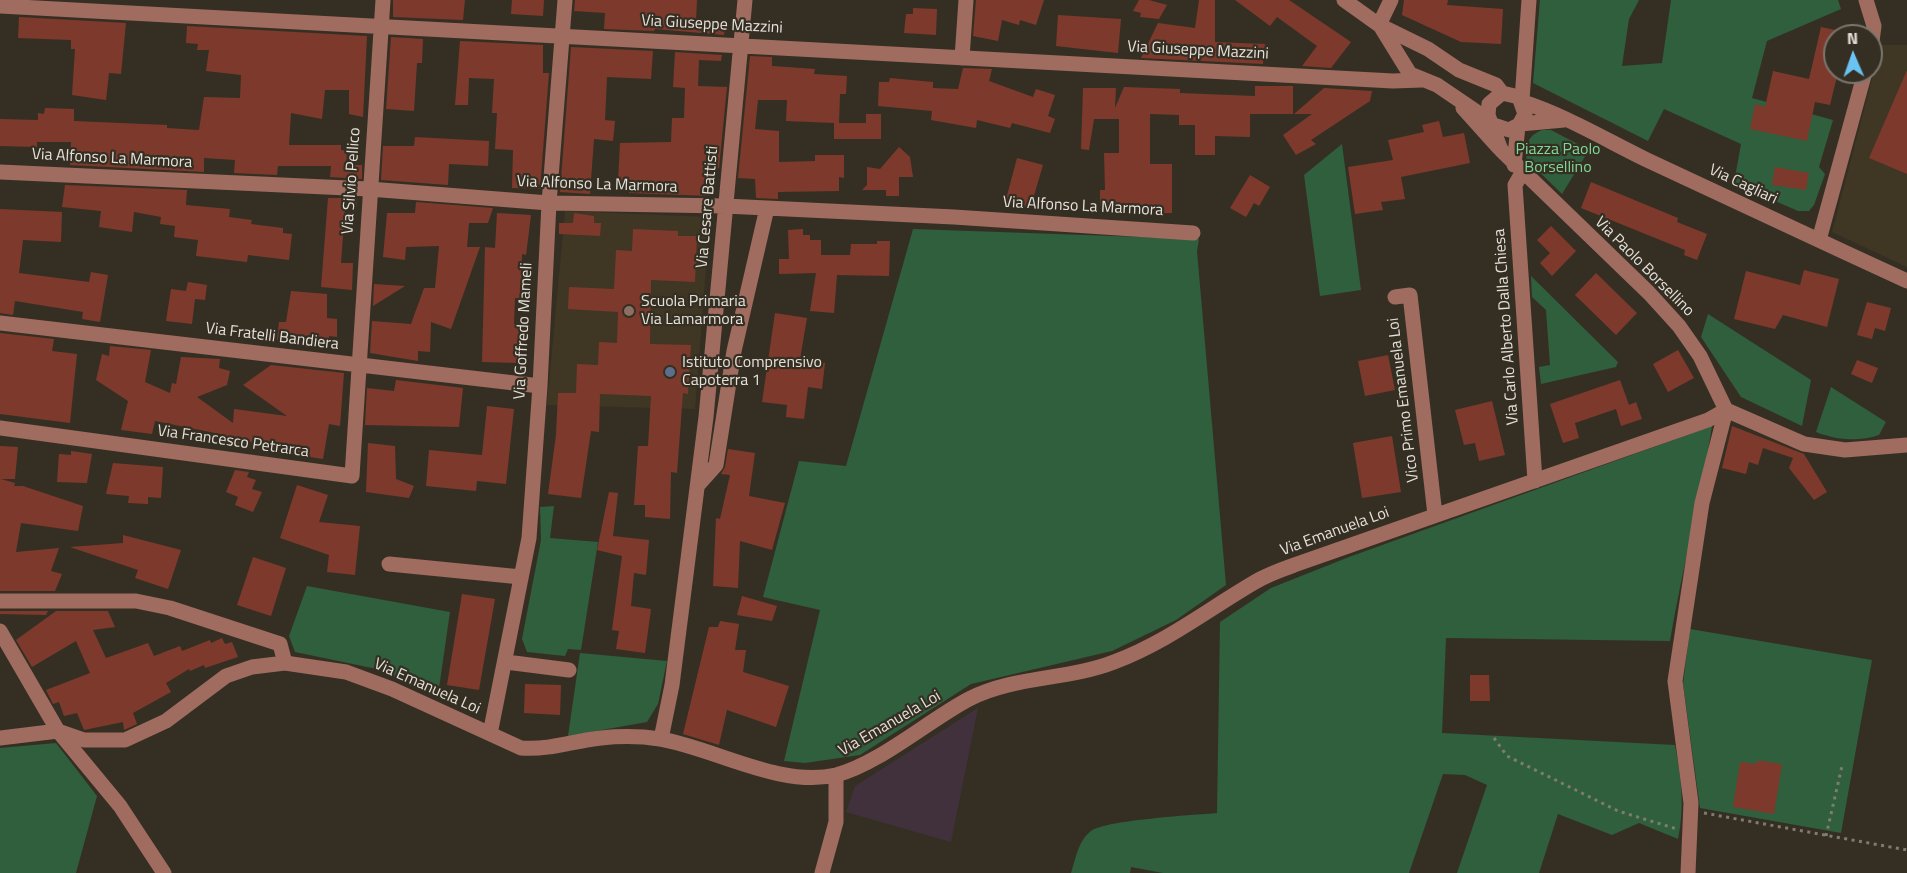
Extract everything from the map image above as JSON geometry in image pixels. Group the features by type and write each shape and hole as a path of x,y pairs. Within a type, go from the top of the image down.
{"street":[{"name":"Via Silvio Pellico","path":"359,365 383,0"},
{"name":"Via Goffredo Mameli","path":"490,735 529,538 540,386 549,203 565,0"},
{"name":"Via Cesare Battisti","path":"661,739 672,685 706,417 745,0"},
{"path":"962,58 966,0"},
{"path":"1344,0 1379,25 1459,70 1496,85 1522,101"},
{"path":"1379,25 1391,0"},
{"path":"1518,169 1519,125 1525,114 1522,101 1529,0"},
{"path":"1866,0 1873,24"},
{"name":"Via Giuseppe Mazzini","path":"0,6 104,7 962,58 1393,81 1422,80"},
{"path":"1379,25 1403,59 1410,74 1437,85 1504,130 1519,125 1564,120"},
{"path":"1403,59 1409,47 1418,45"},
{"path":"1492,123 1489,104 1505,92 1524,68"},
{"path":"1819,240 1862,84"},
{"path":"1456,98 1501,150"},
{"name":"Via Cagliari","path":"1522,101 1550,111 1564,120 1907,281"},
{"name":"Via Paolo Borsellino","path":"1492,123 1501,150 1518,169 1649,293 1679,326 1700,356 1726,410"},
{"name":"Via Carlo Alberto Dalla Chiesa","path":"1518,169 1515,185 1535,481"},
{"name":"Via Alfonso La Marmora","path":"0,172 369,189 549,203 767,208 1192,232"},
{"path":"698,485 716,465 725,420 734,351 767,208"},
{"name":"Vico Primo Emanuela Loi","path":"1395,297 1410,296 1435,515"},
{"name":"Via Fratelli Bandiera","path":"0,323 540,386"},
{"name":"Via Francesco Petrarca","path":"0,428 352,476 359,365"},
{"path":"1688,873 1690,809 1675,681 1702,503 1726,410 1804,444 1845,450 1907,445"},
{"name":"Via Emanuela Loi","path":"58,731 84,740 124,740 166,721 226,676 252,668 285,663 346,672 392,689 521,747 542,749 600,738 634,736 661,739 782,774 836,775 872,759 971,698 1002,688 1082,672 1146,649 1181,630 1256,581 1334,549 1708,420 1726,410"},
{"path":"706,417 725,420"},
{"path":"389,564 521,577"},
{"path":"0,601 136,601 170,608 280,644 285,663"},
{"path":"0,631 58,731 120,806 164,873"},
{"path":"506,662 569,670"},
{"path":"0,738 58,731"},
{"path":"822,873 836,822 836,775"}],"path":[{"path":"1494,738 1507,756 1617,811 1690,833"},
{"path":"1826,836 1842,766"},
{"path":"1690,809 1725,819 1907,850"}],"shaded area":[{"path":"1883,45 1907,45 1907,267 1832,232 1871,84 1883,84"},
{"name":"Scuola Primaria Via Lamarmora","path":"565,211 710,217 695,409 547,405"},
{"path":"978,708 951,842 846,812 855,786"}],"green space":[{"path":"1540,0 1639,0 1629,19 1622,66 1662,63 1671,0 1838,0 1841,9 1767,41 1752,98 1833,120 1819,167 1825,174 1814,205 1809,211 1798,211 1734,183 1741,144 1664,109 1648,141 1533,83"},
{"name":"Piazza Paolo Borsellino","path":"1542,130 1551,130 1589,150 1562,194 1527,160 1528,142"},
{"path":"1342,144 1361,290 1320,296 1304,175"},
{"path":"913,229 1199,239 1197,251 1226,585 1176,620 1112,651 971,684 860,755 805,763 784,761 820,610 763,597 799,461 846,466"},
{"path":"1531,276 1618,362 1616,367 1541,384 1539,367 1550,365 1546,310 1532,297"},
{"path":"1708,314 1811,380 1802,426 1741,397 1701,337"},
{"path":"1831,387 1886,422 1879,435 1863,439 1847,439 1816,432"},
{"path":"1712,426 1670,641 1446,638 1442,733 1675,745 1681,792 1678,839 1639,823 1612,835 1558,814 1539,873 1457,873 1487,785 1465,775 1443,774 1409,873 1163,873 1131,867 1130,873 1071,873 1083,840 1091,831 1100,827 1151,819 1217,813 1220,622 1271,588 1349,557"},
{"path":"554,506 550,538 598,542 581,650 568,649 565,656 527,652 522,639 541,540 540,507"},
{"path":"307,586 450,612 438,695 377,669 295,652 289,636"},
{"path":"1690,629 1872,660 1841,833 1700,808 1683,684"},
{"path":"580,653 667,661 658,704 647,722 568,736"},
{"path":"56,743 97,796 76,873 0,873 0,748"}],"building":[{"path":"393,0 465,0 463,20 393,17"},
{"path":"512,0 544,0 543,16 511,14"},
{"path":"575,0 697,0 696,20 726,21 724,35 655,29 654,31 604,29 605,13 574,11"},
{"path":"976,0 1044,0 1036,25 1020,20 1019,25 1002,20 998,41 973,36"},
{"path":"1139,0 1167,5 1159,19 1140,17 1141,13 1133,11"},
{"path":"1199,0 1215,0 1215,42 1265,44 1263,64 1141,58 1158,23 1195,28"},
{"path":"1235,0 1289,0 1351,42 1331,68 1302,66 1317,46 1277,17 1270,26"},
{"path":"1404,0 1448,0 1447,5 1503,9 1501,44 1461,42 1402,15"},
{"path":"913,8 937,9 936,35 904,33 906,14 913,14"},
{"path":"1058,15 1121,19 1118,53 1056,46"},
{"path":"19,17 126,23 121,74 109,73 106,100 72,95 75,49 71,49 71,40 18,38"},
{"path":"187,26 367,36 363,117 349,114 349,90 325,90 322,119 291,113 289,145 341,145 341,150 347,151 346,165 362,165 362,179 330,177 331,166 278,166 277,175 234,173 235,160 204,158 204,172 70,165 71,142 37,142 37,147 0,146 0,119 38,120 38,113 44,114 45,108 74,109 74,121 167,125 167,128 199,130 204,97 240,98 241,75 206,71 209,50 197,50 198,44 186,43"},
{"path":"1821,27 1823,27 1823,84 1835,84 1830,105 1815,102 1807,141 1750,129 1755,104 1765,107 1773,71 1809,79"},
{"path":"391,37 423,39 422,63 417,63 414,111 386,109"},
{"path":"460,41 543,45 543,73 549,73 540,189 512,188 513,150 495,149 497,113 492,113 494,79 469,78 468,105 455,105"},
{"path":"571,47 653,51 651,79 607,77 605,120 615,121 613,141 594,139 590,194 560,192"},
{"path":"675,52 722,55 721,61 699,60 698,86 727,87 719,168 712,168 710,196 629,193 630,183 618,182 620,143 671,142 672,118 684,118 685,88 673,87"},
{"path":"750,56 772,57 772,66 815,69 814,74 847,76 846,94 840,94 839,123 866,123 866,114 881,114 881,139 834,139 834,123 786,121 787,100 758,100 755,129 779,131 779,162 815,161 815,155 844,155 844,178 839,177 839,191 778,192 778,199 756,198 755,179 738,178"},
{"path":"963,68 992,69 989,81 1033,97 1036,89 1055,95 1048,116 1055,119 1050,133 1012,123 1010,128 977,120 976,128 931,120 932,111 878,106 879,82 889,82 890,78 933,82 933,88 958,89"},
{"path":"1907,70 1907,174 1869,158"},
{"path":"1255,86 1293,86 1293,114 1250,114 1250,137 1215,136 1215,155 1195,155 1195,125 1179,125 1179,115 1150,114 1150,164 1172,164 1172,213 1144,213 1144,207 1100,207 1100,190 1105,190 1104,153 1119,153 1119,119 1094,119 1089,150 1081,149 1083,88 1116,88 1115,108 1124,87 1180,89 1180,93 1255,96"},
{"path":"1324,88 1372,91 1370,101 1311,140 1316,144 1296,155 1283,135 1312,114 1294,114"},
{"path":"1439,121 1443,137 1464,133 1470,163 1401,177 1405,199 1381,202 1383,210 1355,214 1348,167 1393,160 1388,140 1424,132 1422,125"},
{"path":"415,137 489,141 488,166 449,164 448,185 381,180 383,146 414,146"},
{"path":"899,147 910,157 913,177 899,177 899,196 886,196 886,190 862,190 867,185 867,167 880,169"},
{"path":"1017,158 1043,165 1030,209 1005,203"},
{"path":"1775,167 1809,173 1806,190 1772,185"},
{"path":"1250,175 1270,187 1259,206 1254,203 1246,217 1230,208"},
{"path":"1591,182 1678,218 1677,222 1707,234 1697,260 1684,255 1685,250 1581,208"},
{"path":"65,185 187,190 186,205 230,209 229,217 252,220 251,224 283,228 283,233 292,234 289,260 248,255 247,262 196,256 198,240 174,237 175,226 160,224 161,217 134,212 132,232 99,227 101,211 62,207"},
{"path":"328,198 357,198 356,208 345,208 341,263 353,263 352,290 321,287"},
{"path":"416,202 493,208 488,223 469,223 467,247 480,247 451,329 431,322 430,352 418,351 418,361 370,353 372,321 411,324 424,288 435,288 439,246 406,247 405,260 383,257 387,213 415,213"},
{"path":"0,209 62,212 61,242 23,240 19,273 89,282 91,272 108,275 100,322 82,319 83,312 15,301 13,315 0,313"},
{"path":"497,213 531,215 526,255 522,254 521,298 515,298 514,324 519,324 518,363 482,362 485,247 495,248"},
{"path":"574,213 594,216 594,223 601,223 600,236 559,234 559,223 573,223"},
{"path":"1551,226 1576,251 1552,276 1540,263 1550,253 1537,240"},
{"path":"633,229 678,231 678,236 697,236 695,282 651,280 650,344 691,345 688,394 683,393 677,473 671,472 670,519 645,517 645,505 634,505 638,446 648,446 651,396 600,394 599,432 591,431 581,498 548,494 556,435 558,393 576,393 577,364 598,365 599,342 617,343 618,312 568,309 569,287 614,289 616,250 632,251"},
{"path":"803,229 803,235 810,235 810,240 821,240 821,255 850,255 851,244 877,244 877,241 890,241 889,276 837,275 834,313 810,311 816,273 779,274 779,259 789,259 788,230"},
{"path":"1804,270 1839,279 1827,327 1783,315 1775,329 1734,319 1746,271 1800,285"},
{"path":"1596,273 1637,313 1616,335 1575,295"},
{"path":"188,282 207,285 205,300 195,299 192,324 166,321 171,289 186,291"},
{"path":"374,284 405,286 373,306"},
{"path":"291,291 327,294 327,318 337,319 337,337 329,336 328,347 277,340 279,322 286,322"},
{"path":"1867,302 1891,308 1885,331 1875,328 1872,339 1857,335"},
{"path":"775,313 807,318 800,359 825,363 822,389 808,387 804,419 786,417 787,405 762,402"},
{"path":"0,333 54,339 52,351 77,354 70,423 0,414"},
{"path":"110,346 151,350 145,382 170,393 172,383 176,384 181,357 220,359 219,368 230,371 227,385 197,397 233,423 234,409 287,416 243,385 271,365 344,373 340,426 329,424 323,459 290,454 291,448 242,441 241,445 221,442 220,434 155,421 152,434 121,430 128,401 96,380 102,354 109,356"},
{"path":"1678,350 1694,378 1668,392 1653,364"},
{"path":"1388,355 1395,390 1365,396 1358,361"},
{"path":"1857,360 1878,368 1872,383 1851,374"},
{"path":"396,380 463,388 459,427 365,425 367,388 394,391"},
{"path":"1620,380 1629,405 1636,402 1642,419 1621,426 1616,409 1575,423 1579,438 1563,443 1550,404"},
{"path":"1492,401 1505,455 1479,461 1475,443 1464,445 1455,410"},
{"path":"487,406 514,409 506,484 477,481 476,491 426,486 429,450 482,455"},
{"path":"1732,426 1804,454 1827,492 1814,500 1789,468 1793,458 1763,448 1758,465 1749,462 1746,474 1722,468"},
{"path":"1392,436 1401,492 1362,498 1353,443"},
{"path":"368,443 395,446 396,479 414,486 409,498 366,492"},
{"path":"0,446 18,447 15,479 1,479 15,483 14,486 23,486 83,506 78,531 21,523 16,552 59,548 51,571 62,574 55,591 0,591"},
{"path":"728,449 755,453 749,496 785,503 772,550 740,541 738,588 713,586 716,518 720,519 730,475 721,474 725,467"},
{"path":"71,451 92,454 87,483 57,482 59,454 71,455"},
{"path":"113,463 163,467 161,498 148,497 148,504 128,503 129,496 106,494"},
{"path":"235,470 249,472 247,477 256,480 252,489 262,492 253,512 235,505 238,497 226,492"},
{"path":"297,485 328,495 319,522 360,526 355,575 327,572 329,555 280,538"},
{"path":"609,492 618,493 613,536 649,540 646,575 634,573 631,606 651,609 645,653 616,649 619,631 612,630 622,556 597,550"},
{"path":"123,535 181,550 168,589 135,578 138,570 70,547 123,543"},
{"path":"253,557 286,568 271,616 237,605"},
{"path":"462,594 495,599 479,690 447,685"},
{"path":"742,596 777,606 772,621 737,615"},
{"path":"0,611 48,611 46,615 0,614"},
{"path":"56,611 108,611 115,627 93,630 106,658 148,643 154,656 180,646 182,651 210,640 211,643 222,638 225,644 232,642 238,657 205,668 204,665 190,671 189,669 166,683 171,692 133,713 137,724 124,730 123,722 84,730 77,713 64,716 59,702 53,704 46,690 90,673 76,641 32,667 16,640"},
{"path":"720,621 739,624 735,650 746,650 743,672 789,686 776,727 727,710 719,745 683,734 709,627 718,627"},
{"path":"1470,675 1489,675 1490,701 1470,701"},
{"path":"525,684 561,685 560,715 524,713"},
{"path":"1757,760 1782,764 1774,814 1733,807 1740,762 1757,764"}],"place":[{"name":"Scuola Primaria Via Lamarmora","path":"629,311"},
{"name":"Istituto Comprensivo Capoterra 1","path":"670,372"}]}
